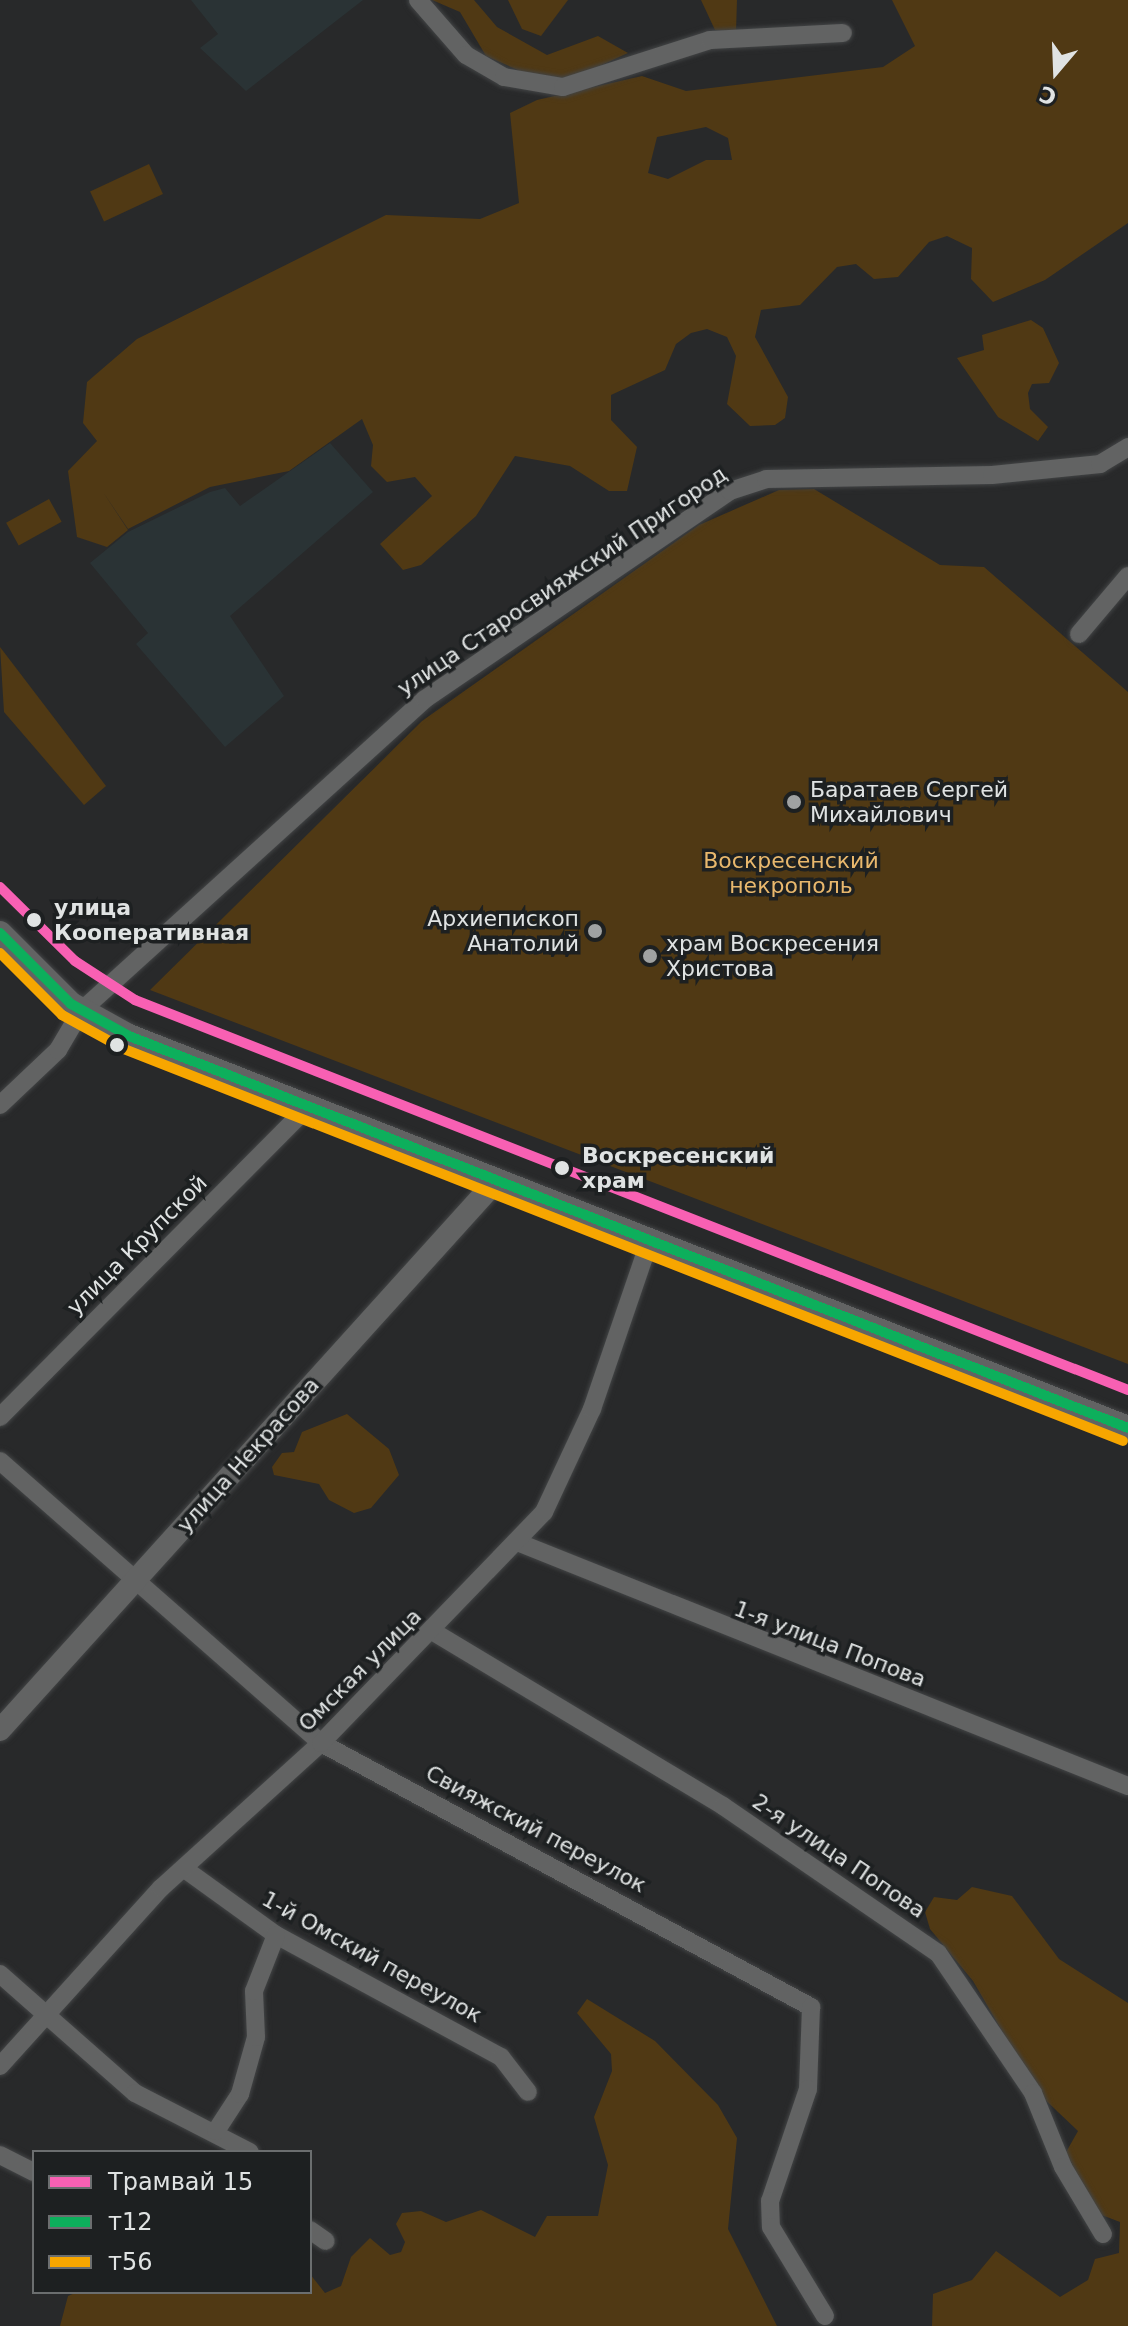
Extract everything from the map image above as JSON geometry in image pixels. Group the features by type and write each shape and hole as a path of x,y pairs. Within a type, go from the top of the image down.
{"main road":[{"path":"0,933 81,1011 308,1107 1128,1428"}],"street":[{"path":"418,0 466,55 504,77 563,87 710,40 843,33"},
{"name":"улица Старосвияжский Пригород","path":"0,1105 58,1050 81,1011 425,699 730,491 766,479 992,475 1100,464 1128,447"},
{"path":"1079,634 1128,576"},
{"name":"улица Крупской","path":"0,1417 308,1107"},
{"name":"улица Некрасова","path":"0,1730 496,1181"},
{"name":"Омская улица","path":"0,2066 42,2017 186,1870 321,1743 517,1542 564,1481 650,1240"},
{"name":"Свияжский переулок","path":"0,1461 132,1583 321,1743 811,2007 808,2089 770,2201 771,2227 825,2316"},
{"name":"1-я улица Попова","path":"517,1542 1128,1786"},
{"name":"2-я улица Попова","path":"432,1631 723,1806 938,1953 1033,2093 1063,2167 1103,2234"},
{"name":"1-й Омский переулок","path":"186,1870 276,1935 501,2057 528,2092"},
{"path":"216,2131 240,2094 256,2037 254,1991 276,1935"},
{"path":"0,1974 42,2017 135,2093 216,2131 247,2150"},
{"path":"0,2155 32,2171"},
{"path":"312,2231 326,2241"}],"shaded area":[{"path":"191,0 363,0 246,91 200,48 218,34"},
{"path":"330,443 373,492 230,616 284,696 225,747 136,644 148,633 90,563 128,532 210,492 225,488 240,506"}],"green space":[{"path":"432,0 474,0 497,27 547,55 598,36 628,53 569,80 538,79 486,56 460,12"},
{"path":"508,0 568,0 541,36 522,29"},
{"path":"701,0 737,0 736,31 715,30"},
{"path":"892,0 1128,0 1128,223 1045,280 993,302 971,279 972,248 947,236 929,242 898,277 874,279 856,264 837,267 800,305 761,310 755,337 788,397 785,418 775,425 750,426 727,404 736,356 727,337 707,329 691,333 676,344 665,370 611,395 611,420 637,447 627,491 609,491 570,466 515,456 476,516 421,565 403,570 380,544 432,496 415,477 387,482 371,466 373,445 362,419 289,471 210,487 128,529 103,492 128,530 107,547 77,537 68,471 97,441 83,423 87,382 137,339 386,215 480,219 519,203 510,113 537,100 642,76 686,91 883,67 915,46","holes":["706,127 728,138 732,160 706,160 668,179 648,173 657,137"]},
{"path":"149,164 163,194 104,221 90,191"},
{"path":"1031,320 1043,328 1059,363 1049,383 1032,384 1028,393 1030,409 1048,427 1038,441 998,417 957,358 984,350 982,335"},
{"name":"Воскресенский некрополь","path":"814,489 940,565 984,567 1128,692 1128,1364 150,990 422,721 699,525 779,490"},
{"path":"49,499 62,522 19,545 6,523"},
{"path":"0,647 106,786 84,805 4,712"},
{"path":"347,1414 389,1449 399,1475 371,1508 354,1513 329,1500 319,1484 274,1475 272,1467 282,1453 294,1452 302,1432"},
{"path":"972,1887 1012,1896 1059,1959 1128,2003 1128,2326 932,2326 933,2294 972,2280 996,2251 1060,2297 1088,2280 1095,2259 1119,2253 1120,2222 1091,2211 1065,2154 1078,2131 1038,2093 973,1981 930,1929 925,1912 934,1897 957,1900"},
{"path":"587,1999 655,2041 718,2105 737,2138 728,2229 777,2326 60,2326 68,2296 72,2294 312,2294 312,2277 325,2293 341,2286 351,2257 370,2238 390,2255 401,2252 405,2242 396,2224 402,2213 421,2211 446,2222 481,2210 535,2237 547,2216 598,2216 608,2165 594,2117 612,2071 611,2054 577,2013"}],"tram line":[{"name":"15","path":"0,887 75,961 135,1000 1128,1390"}],"transit line":[{"name":"т12","path":"0,933 71,1004 129,1036 1128,1428"},
{"name":"т56","path":"0,953 62,1015 124,1049 1123,1441"}],"place":[{"name":"Баратаев Сергей Михайлович","path":"794,802"},
{"name":"улица Кооперативная","path":"34,920"},
{"name":"Архиепископ Анатолий","path":"595,931"},
{"name":"храм Воскресения Христова","path":"650,956"},
{"name":"Воскресенский храм","path":"562,1168"}]}
